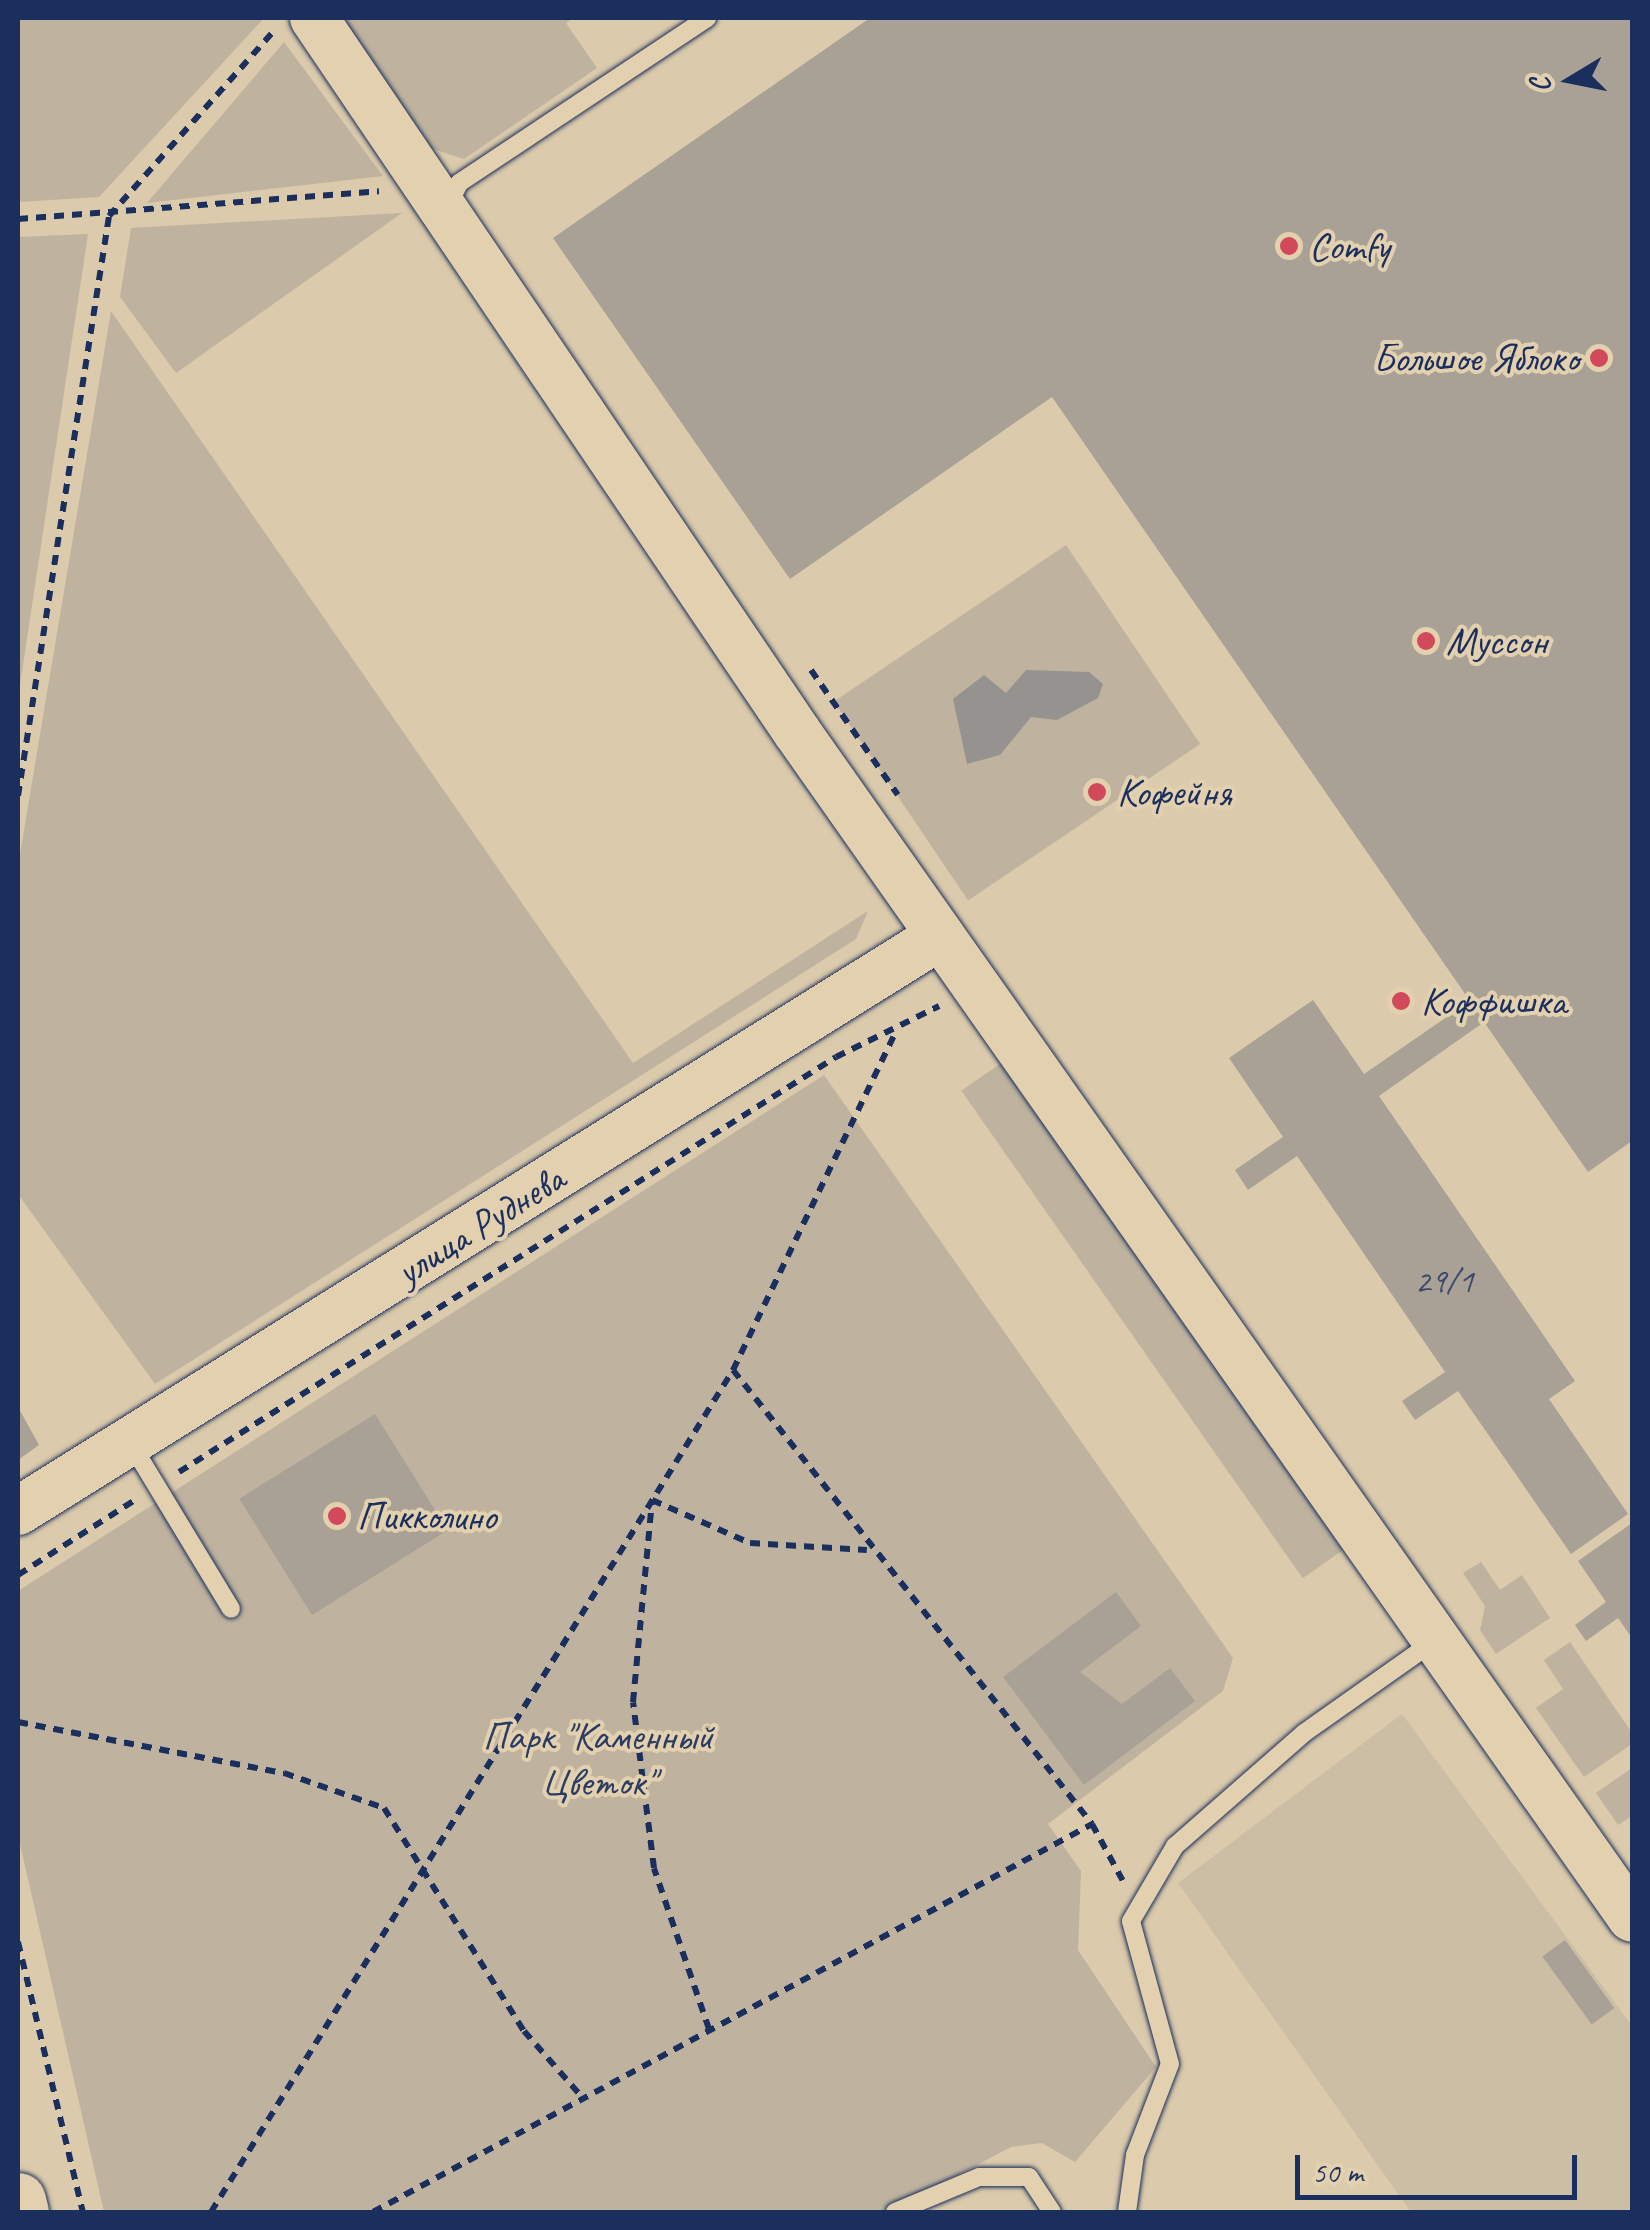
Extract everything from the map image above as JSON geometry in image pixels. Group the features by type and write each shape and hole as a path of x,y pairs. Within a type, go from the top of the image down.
{"main road":[{"path":"18,2200 21,2212"}],"street":[{"path":"314,18 973,986 1433,1642 1632,1918"},
{"name":"улица Руднева","path":"18,1511 940,936"}],"lane":[{"path":"435,199 707,18"},
{"path":"130,1442 231,1609"},
{"path":"1127,2212 1135,2155 1170,2064 1130,1921 1176,1846 1304,1733 1433,1642"},
{"path":"895,2212 979,2176 1029,2177 1052,2212"}],"path":[{"path":"18,796 109,216 286,18"},
{"path":"18,219 435,199"},
{"path":"168,1480 836,1058 896,1031 973,986"},
{"path":"211,2212 732,1370 896,1031"},
{"path":"732,1370 866,1550 1092,1824 1124,1884"},
{"path":"18,1574 151,1490"},
{"path":"652,1500 750,1543 866,1550"},
{"path":"652,1500 633,1702 654,1868 709,2029"},
{"path":"18,1722 284,1773 384,1808 424,1865 524,2031 582,2098"},
{"path":"373,2212 1092,1824"},
{"path":"18,1942 82,2212"}],"shaded area":[{"path":"1026,670 1089,672 1103,684 1098,698 1057,720 1031,717 1000,755 967,764 953,699 984,675 1006,693"},
{"path":"1402,1714 1632,2026 1632,2212 1411,2212 1178,1883"}],"green space":[{"path":"18,18 264,18 99,197 18,202"},
{"path":"341,18 573,18 566,23 597,68 464,159 417,144"},
{"path":"284,42 383,176 147,203"},
{"path":"402,213 176,373 120,297 131,228"},
{"path":"88,234 18,698 18,237"},
{"path":"111,311 633,1063 868,911 856,939 155,1384 18,1194 18,866"},
{"path":"1066,545 1200,744 968,901 834,702"},
{"path":"1004,1061 1345,1548 1303,1578 961,1091"},
{"name":"Парк \"Каменный Цветок\"","path":"824,1075 1233,1658 1223,1691 1048,1824 1081,1871 1078,1950 1156,2067 1075,2162 1042,2143 1011,2147 887,2212 104,2212 18,1835 18,1591"},
{"path":"1481,1562 1500,1590 1522,1575 1550,1618 1496,1654 1480,1630 1485,1606 1463,1573"},
{"path":"1570,1642 1632,1733 1632,1744 1584,1777 1536,1708 1563,1689 1544,1660"},
{"path":"1632,1768 1632,1816 1618,1825 1596,1793"}],"building":[{"name":"Муссон","path":"870,18 1632,18 1632,1141 1588,1172 1484,1022 1379,1096 1575,1381 1549,1399 1628,1514 1571,1554 1458,1391 1415,1420 1402,1401 1445,1372 1297,1156 1248,1190 1235,1170 1283,1137 1229,1058 1313,1000 1364,1074 1470,1001 1052,397 790,579 553,238"},
{"path":"18,1407 39,1445 18,1460"},
{"path":"375,1414 448,1530 312,1615 239,1499"},
{"path":"1632,1523 1632,1638 1618,1618 1586,1641 1575,1625 1606,1602 1578,1561"},
{"path":"1116,1592 1141,1626 1080,1672 1122,1704 1170,1668 1195,1701 1084,1785 1003,1677"},
{"path":"1565,1940 1614,2008 1592,2024 1542,1956"}],"place":[{"name":"Comfy","path":"1289,246"},
{"name":"Большое Яблоко","path":"1599,358"},
{"name":"Муссон","path":"1426,641"},
{"name":"Кофейня","path":"1097,792"},
{"name":"Коффишка","path":"1401,1001"},
{"name":"Пикколино","path":"337,1516"}]}
